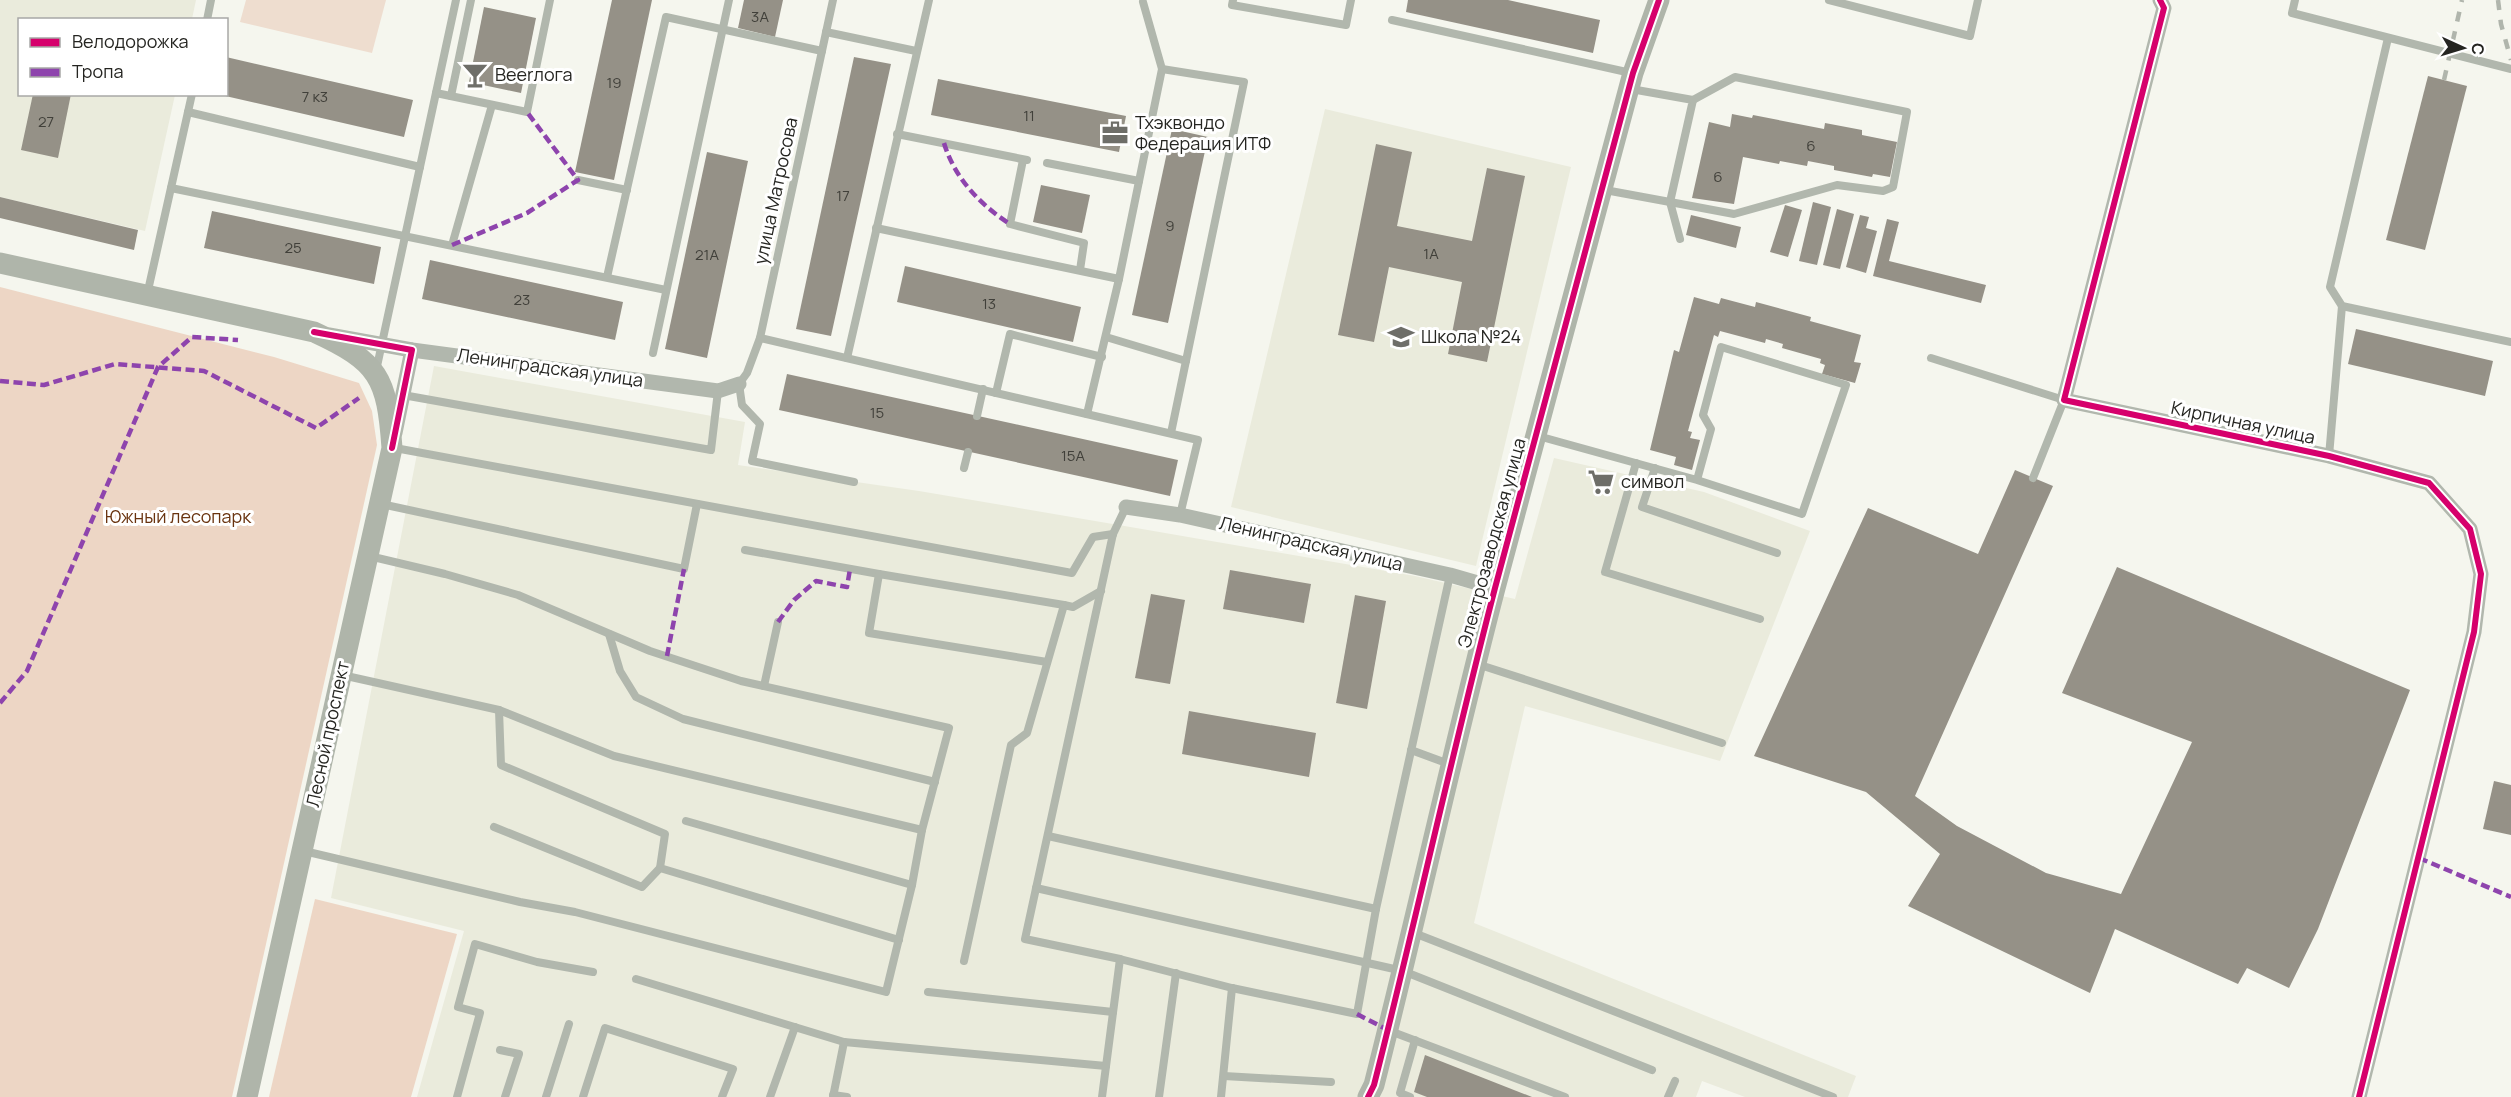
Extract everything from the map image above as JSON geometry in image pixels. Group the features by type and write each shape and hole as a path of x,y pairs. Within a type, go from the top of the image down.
{"street":[{"name":"Электрозаводская улица","path":"1631,81 1643,0"},
{"name":"Электрозаводская улица","path":"1368,1097 1413,933 1475,664 1495,588 1631,81 1659,0"},
{"path":"2064,400 2164,8 2160,0"},
{"name":"Ленинградская улица","path":"0,262 314,332 412,350 718,392 739,384"},
{"name":"Ленинградская улица","path":"314,332 350,349 376,372"},
{"path":"392,448 412,350"},
{"name":"Лесной проспект","path":"248,1097 392,448 389,406 376,372"},
{"name":"Кирпичная улица","path":"2064,400 2329,456 2429,483 2469,529 2481,574 2474,632 2359,1097"},
{"name":"Ленинградская улица","path":"1126,507 1180,515 1450,575 1495,588"}],"lane":[{"path":"207,18 211,0"},
{"path":"376,372 456,0"},
{"path":"450,96 471,0"},
{"path":"436,93 527,112 550,0"},
{"path":"653,353 729,0"},
{"name":"улица Матросова","path":"739,384 747,373 760,338 833,0"},
{"path":"847,358 928,0"},
{"path":"1087,414 1119,279 1162,69 1143,1 1134,0"},
{"path":"1233,0 1232,5 1346,25 1352,0"},
{"path":"1829,0 1970,36 1978,0"},
{"path":"2295,0 2292,13 2511,69"},
{"path":"607,277 666,16 822,51"},
{"path":"1392,20 1631,81 1693,100 1735,77 1907,112 1893,186 1883,191 1836,185 1734,214 1603,190"},
{"path":"826,32 916,51"},
{"path":"2329,456 2342,306 2330,287 2388,38"},
{"path":"1162,69 1244,82 1171,433"},
{"path":"147,296 192,96"},
{"path":"1680,238 1670,202 1693,100"},
{"path":"452,245 492,105"},
{"path":"188,112 420,167"},
{"path":"897,134 1025,160 1010,224 1084,243 1080,270"},
{"path":"1047,163 1139,181"},
{"path":"578,180 627,190"},
{"path":"171,188 666,290"},
{"path":"876,228 1119,279"},
{"path":"2342,306 2511,342"},
{"path":"996,393 1010,334 1102,357"},
{"path":"1106,337 1186,361"},
{"path":"760,338 1198,440 1180,515"},
{"path":"1536,435 1697,480 1802,514 1846,385 1721,347 1703,415 1711,429 1697,480"},
{"path":"1931,358 2064,400 2034,478"},
{"path":"739,384 742,405 760,424 752,461 854,482"},
{"path":"977,416 983,389"},
{"path":"403,395 711,450 718,392"},
{"path":"392,448 1072,573 1092,537 1113,534"},
{"path":"964,468 968,452"},
{"path":"1636,463 1605,572 1760,619"},
{"path":"1655,468 1642,507 1777,553"},
{"path":"380,503 684,569 697,504"},
{"path":"1126,507 1113,534 1025,939 1120,959 1232,988 1357,1014 1376,909 1450,575"},
{"path":"745,550 1073,607 1101,591"},
{"path":"302,850 520,902 575,912 886,992 912,885 922,830 950,729 764,686 650,651 518,596 445,574 368,556"},
{"path":"879,574 869,633 1047,662"},
{"path":"964,961 1011,745 1027,733 1064,605"},
{"path":"764,686 778,622"},
{"path":"609,634 620,671 636,697 683,719 935,782"},
{"path":"1475,664 1722,743"},
{"path":"340,675 499,710 614,756 922,830"},
{"path":"494,827 642,887 660,868 665,834 501,765 499,710"},
{"path":"1412,750 1452,765"},
{"path":"687,821 912,885"},
{"path":"1048,836 1376,909"},
{"path":"660,868 899,940"},
{"path":"1036,888 1403,971 1652,1070"},
{"path":"1413,933 1833,1097"},
{"path":"457,1097 480,1013 458,1007 475,944 537,962 594,972"},
{"path":"1102,1097 1120,959"},
{"path":"1159,1097 1176,973"},
{"path":"636,979 844,1042 1106,1066"},
{"path":"1221,1097 1232,988"},
{"path":"928,992 1113,1012"},
{"path":"546,1097 569,1024"},
{"path":"770,1097 795,1027"},
{"path":"583,1097 605,1028 733,1069 722,1097"},
{"path":"1388,1030 1565,1097"},
{"path":"1410,1097 1400,1093 1415,1041"},
{"path":"844,1042 833,1096 847,1097"},
{"path":"500,1050 519,1054 505,1097"},
{"path":"1224,1076 1331,1082"},
{"path":"1668,1097 1675,1081"}],"shaded area":[{"path":"0,0 196,0 192,18 18,18 18,96 175,96 145,231 0,197"},
{"path":"246,0 386,0 372,53 240,22"},
{"name":"Школа №24","path":"1325,109 1571,167 1476,566 1231,507"},
{"path":"434,366 745,422 738,465 919,491 1415,576 1515,599 1554,458 1704,492 1810,531 1720,761 1525,706 1474,923 1856,1076 1848,1097 1745,1097 1702,1081 1696,1097 417,1097 464,931 331,898"}],"green space":[{"name":"Южный лесопарк","path":"0,287 274,357 359,383 372,411 377,445 232,1097 0,1097"},
{"path":"315,899 457,934 411,1097 269,1097"}],"building":[{"path":"612,0 652,0 614,180 575,172"},
{"path":"744,0 783,0 775,37 738,28"},
{"path":"1408,0 1508,0 1600,20 1593,53 1406,12"},
{"path":"484,7 536,18 521,93 469,82"},
{"path":"228,57 413,100 404,137 225,96 228,96"},
{"path":"854,57 891,64 831,336 796,329"},
{"path":"2428,76 2467,86 2425,250 2386,240"},
{"path":"938,79 1126,116 1119,152 931,115"},
{"path":"33,96 71,96 58,158 21,150"},
{"path":"1732,114 1752,118 1753,115 1824,129 1825,123 1862,130 1862,135 1897,142 1890,177 1873,174 1872,177 1834,170 1834,166 1808,161 1807,166 1780,161 1779,164 1743,157 1734,204 1692,198 1709,122 1730,127"},
{"path":"1172,129 1208,137 1168,323 1132,315"},
{"path":"1376,144 1412,152 1397,226 1472,241 1487,168 1525,176 1487,362 1448,354 1462,282 1389,267 1374,342 1338,335"},
{"path":"707,152 748,161 707,358 665,349"},
{"path":"1041,185 1090,195 1082,233 1033,222"},
{"path":"0,197 138,230 134,250 0,218"},
{"path":"1813,202 1831,207 1817,265 1799,261"},
{"path":"1785,205 1802,210 1788,257 1770,252"},
{"path":"1837,209 1854,214 1840,269 1823,265"},
{"path":"212,211 381,247 374,284 204,248"},
{"path":"1691,215 1741,227 1736,248 1686,235"},
{"path":"1860,215 1869,217 1866,228 1877,231 1866,273 1846,267"},
{"path":"1887,219 1899,222 1889,261 1986,285 1981,303 1873,276"},
{"path":"430,260 623,302 615,340 422,299"},
{"path":"905,266 1081,307 1073,342 897,302"},
{"path":"1694,297 1719,304 1721,298 1755,307 1756,302 1811,317 1810,321 1861,335 1854,362 1861,363 1855,383 1822,374 1825,365 1820,363 1821,359 1782,348 1783,344 1766,339 1765,343 1720,331 1718,337 1714,335 1688,431 1692,432 1690,438 1700,440 1692,470 1674,465 1676,457 1650,450 1674,350 1679,352"},
{"path":"2356,329 2493,361 2485,396 2348,364"},
{"path":"787,374 1178,460 1170,496 779,410"},
{"path":"2015,470 2053,486 1915,796 1957,826 2046,873 2121,894 2192,742 2062,693 2117,567 2410,690 2318,929 2289,988 2247,968 2238,984 2115,929 2090,993 1908,906 1940,854 1866,792 1754,756 1868,508 1978,554"},
{"path":"1230,570 1311,584 1304,623 1223,609"},
{"path":"1151,594 1185,600 1170,684 1135,678"},
{"path":"1355,595 1386,601 1367,709 1336,703"},
{"path":"1189,711 1316,733 1309,777 1182,754"},
{"path":"2494,781 2511,785 2511,835 2483,829"},
{"path":"1425,1055 1532,1097 1427,1097 1414,1092"}],"railway":[{"path":"2444,80 2462,0"},
{"path":"2498,0 2501,24 2511,60"}],"marked path":[{"path":"452,245 527,213 578,180 527,112"},
{"path":"944,143 961,179 988,208 1010,224"},
{"path":"0,703 27,671 158,367 192,337 238,340"},
{"path":"0,381 44,385 115,364 204,371 316,428 359,398"},
{"path":"667,656 684,569"},
{"path":"778,622 794,600 816,581 847,587 850,569"},
{"path":"2419,858 2511,897"},
{"path":"1357,1014 1388,1030"}],"cycle path":[{"path":"1368,1097 1374,1085 1495,588 1633,73 1659,0"},
{"path":"2160,0 2164,8 2064,400 2329,456 2429,483 2470,529 2481,574 2474,632 2359,1097"},
{"path":"314,332 412,350 392,448"}],"place":[{"name":"Beerлога","path":"475,75"},
{"name":"Тхэквондо Федерация ИТФ","path":"1115,133"},
{"name":"Школа №24","path":"1401,337"},
{"name":"символ","path":"1601,482"}]}
